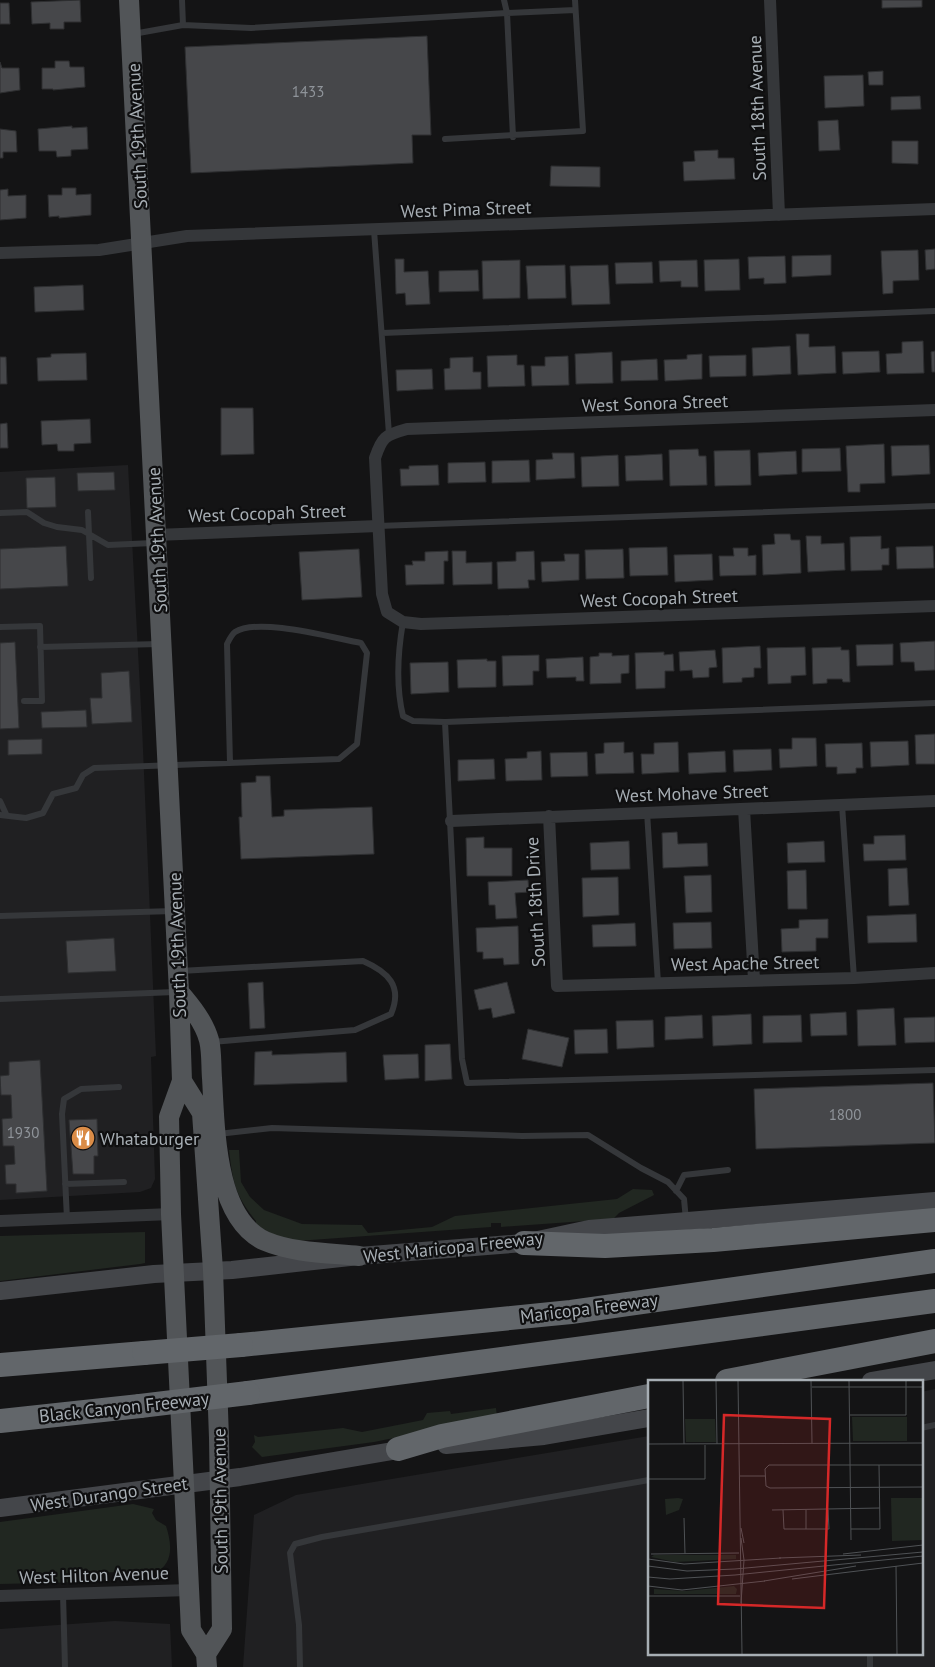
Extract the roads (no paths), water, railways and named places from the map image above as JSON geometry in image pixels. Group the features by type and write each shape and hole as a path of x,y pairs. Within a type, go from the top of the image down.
{"highway":[{"path":"524,1243 615,1246 713,1240 935,1220"},
{"name":"Maricopa Freeway","path":"0,1365 241,1345 571,1312 935,1261"},
{"name":"Black Canyon Freeway","path":"0,1421 140,1406 935,1301"},
{"path":"733,1380 935,1341"},
{"path":"398,1449 442,1436 648,1396"}],"main road":[{"name":"South 19th Avenue","path":"129,0 179,992 182,1081 169,1117 171,1214 183,1484 191,1630 206,1661"},
{"path":"179,992 196,1014 210,1042 217,1134 227,1195 246,1227 264,1241 282,1246 359,1256"},
{"name":"South 19th Avenue","path":"182,1081 202,1113 213,1270 219,1438 218,1480 222,1629 206,1661"},
{"name":"West Maricopa Freeway","path":"0,1291 359,1256 524,1243 589,1229 935,1201"},
{"path":"877,1380 935,1370"},
{"path":"218,1480 398,1449 544,1436 648,1418"},
{"name":"West Durango Street","path":"0,1508 218,1480"}],"street":[{"name":"South 18th Avenue","path":"770,0 779,215"},
{"name":"West Pima Street","path":"0,253 99,250 187,236 935,209"},
{"name":"West Sonora Street","path":"385,438 407,429 935,410"},
{"path":"378,526 374,458 385,438"},
{"name":"West Cocopah Street","path":"156,539 378,526 382,594 387,612 404,622 421,624 935,606"},
{"name":"West Mohave Street","path":"451,821 935,801"},
{"path":"744,809 754,980"},
{"name":"South 18th Drive","path":"549,816 557,986"},
{"name":"West Apache Street","path":"557,986 854,978 935,973"},
{"path":"0,1221 171,1214"},
{"name":"West Hilton Avenue","path":"0,1596 189,1590"}],"lane":[{"path":"182,0 183,25"},
{"path":"504,0 507,13 513,137"},
{"path":"445,139 513,137 583,131 574,0"},
{"path":"131,34 183,25 251,28 575,10"},
{"path":"374,230 382,332 385,438"},
{"path":"382,332 935,310"},
{"path":"378,526 935,506"},
{"path":"0,513 27,512 44,523 57,528 82,530 108,545 156,539"},
{"path":"88,512 91,578"},
{"path":"404,622 401,635 399,697 403,716 413,721 445,722 935,703"},
{"path":"0,627 40,626 42,701 24,701"},
{"path":"0,801 3,815 26,818 44,813 53,794 76,788 83,775 94,768 338,759 350,752 357,744 366,678 367,653 361,643 272,626 248,627 234,632 227,644 230,762"},
{"path":"40,647 162,643"},
{"path":"445,722 462,1059 468,1083 935,1070"},
{"path":"842,805 854,978"},
{"path":"647,812 658,983"},
{"path":"0,916 176,911"},
{"path":"178,971 363,961 380,968 391,979 395,1005 392,1014 368,1026 355,1030 210,1042"},
{"path":"0,999 179,992"},
{"path":"67,1218 62,1114 64,1099 81,1089 119,1087"},
{"path":"217,1134 272,1128 522,1136 588,1135 641,1168 668,1182 684,1199 686,1222"},
{"path":"676,1191 684,1176 728,1170"},
{"path":"65,1184 124,1182"},
{"path":"922,1428 935,1425"},
{"path":"300,1667 300,1625 290,1553 295,1544 322,1537 648,1480"},
{"path":"63,1594 65,1667"},
{"path":"870,1654 870,1667"}],"place":[{"name":"Whataburger","path":"83,1138"}]}
